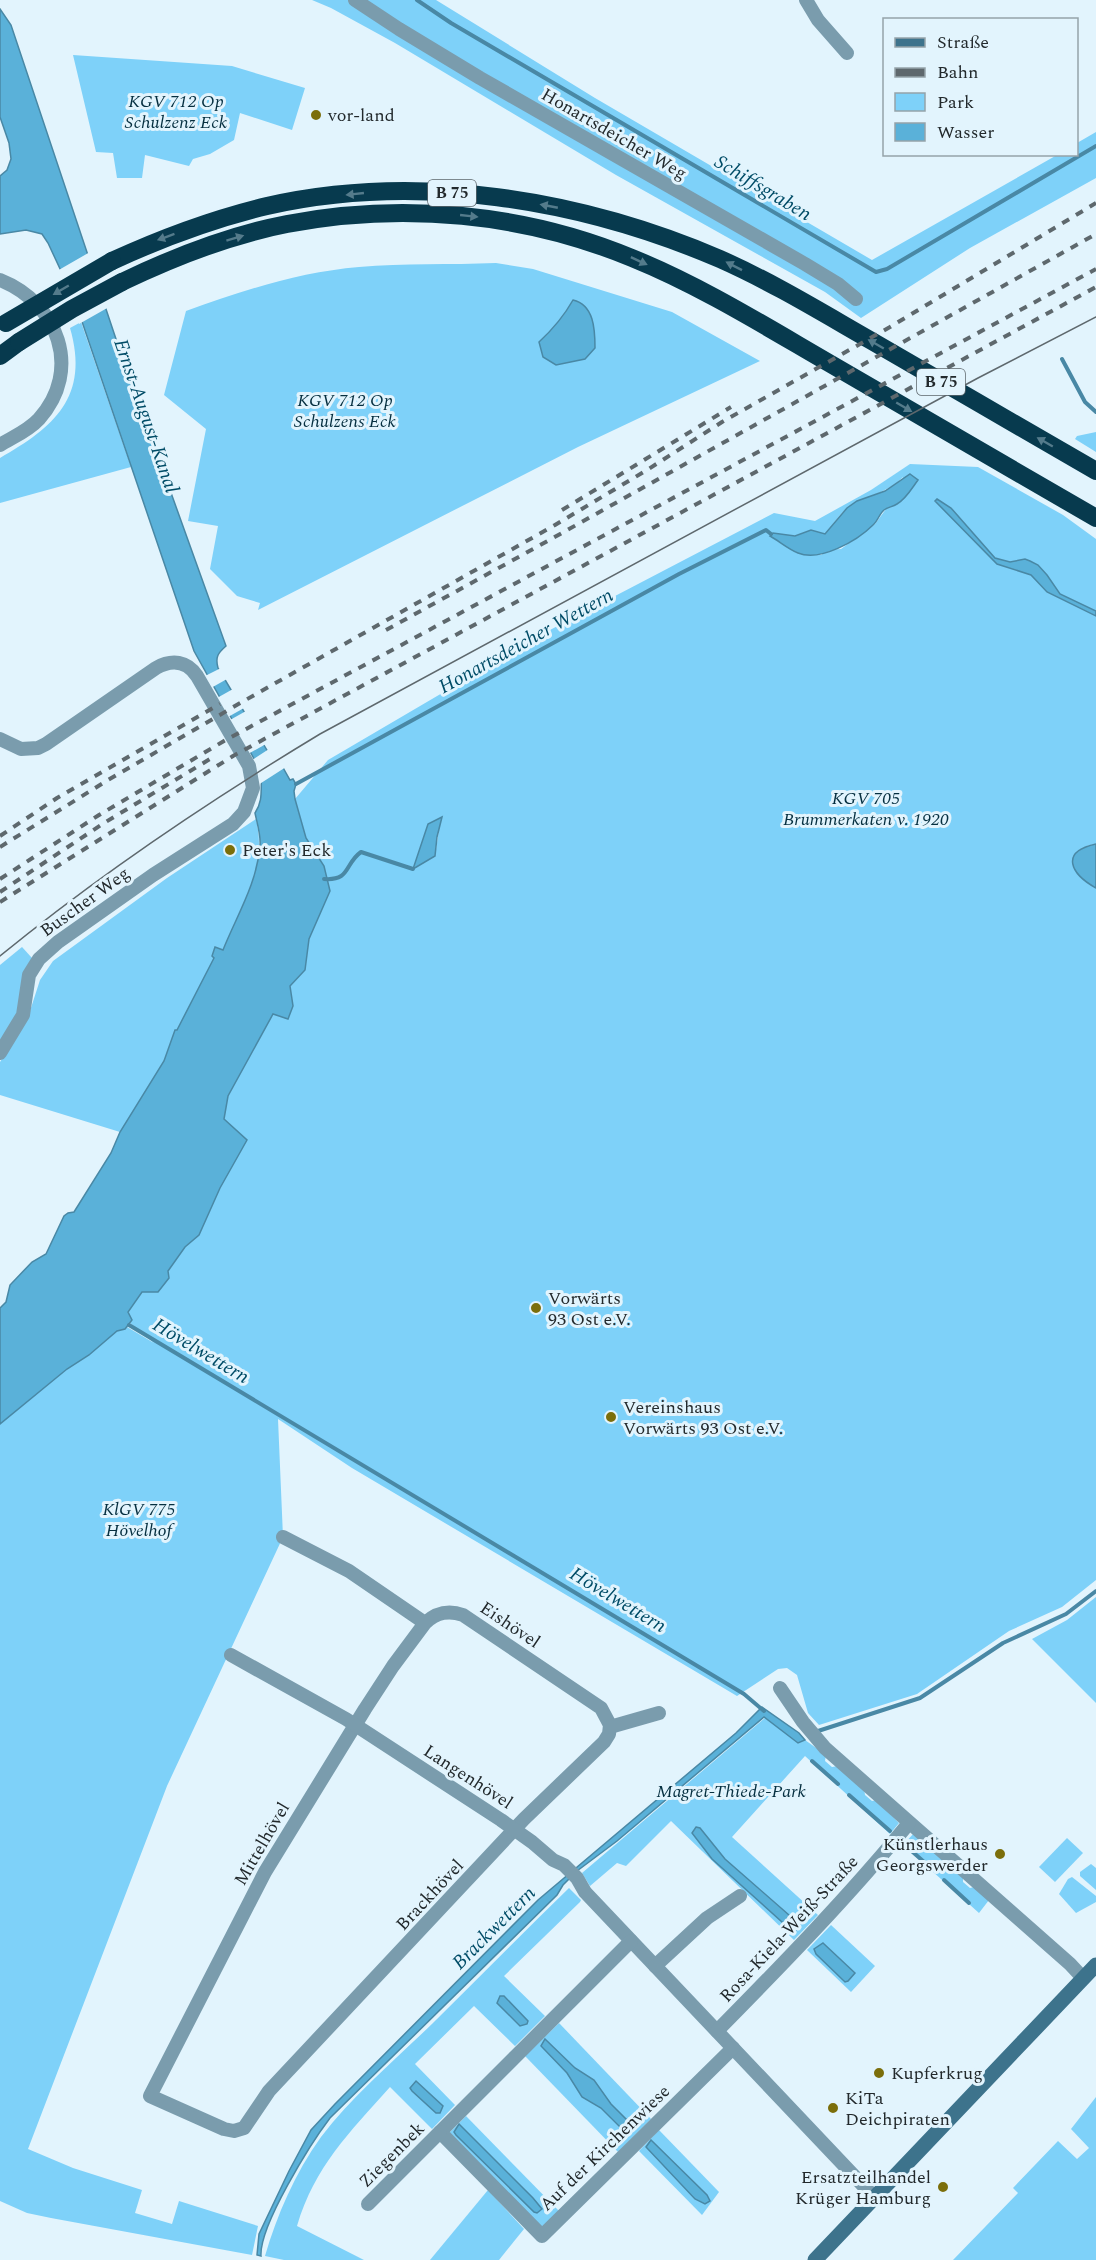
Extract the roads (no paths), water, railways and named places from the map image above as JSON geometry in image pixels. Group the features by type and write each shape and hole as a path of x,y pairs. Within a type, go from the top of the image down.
{"highway":[{"name":"B 75","path":"3,325 112,261 157,240 268,206 314,198 373,192 428,191 544,205 597,216 665,237 722,260 786,292 1096,471"},
{"name":"B 75","path":"0,356 72,309 159,264 205,247 286,224 332,218 411,213 501,220 574,237 634,258 722,302 1092,518"}],"street":[{"name":"Honartsdeicher Weg","path":"355,0 489,84 805,264 838,284 856,299"},
{"path":"806,0 818,20 846,52"},
{"path":"0,280 25,293 48,316 57,335 61,360 59,382 45,411 31,426 0,445"},
{"name":"Buscher Weg","path":"0,739 21,749 38,748 59,736 156,668 169,662 180,662 187,665 197,676 249,766 253,794 239,818 153,875 39,958 29,975 23,1015 0,1053"},
{"path":"283,1538 349,1571 425,1623"},
{"name":"Eishövel","path":"425,1623 443,1612 463,1615 601,1708 608,1717 610,1727"},
{"name":"Mittelhövel","path":"244,2128 234,2131 224,2129 150,2096 265,1872 393,1666 425,1623"},
{"name":"Langenhövel","path":"231,1655 356,1725 514,1830 573,1874 585,1892 875,2198"},
{"path":"780,1688 817,1741 1070,1964 1083,1978"},
{"path":"610,1727 659,1713"},
{"name":"Brackhövel","path":"244,2128 269,2091 514,1830 597,1749 607,1738 610,1727"},
{"name":"Rosa-Kiela-Weiß-Straße","path":"717,2031 819,1925 909,1823"},
{"path":"655,1966 707,1918 740,1896"},
{"path":"440,2132 631,1941"},
{"path":"815,2260 1096,1965"},
{"name":"Auf der Kirchenwiese","path":"440,2132 542,2236 733,2048"},
{"name":"Ziegenbek","path":"368,2204 440,2132"}],"water":[{"path":"0,9 11,25 119,348 226,646 218,656 218,668 277,767 281,764 290,780 293,779 296,784 295,799 306,838 324,866 330,891 309,939 305,970 290,986 293,1006 288,1019 273,1014 228,1096 224,1119 247,1140 220,1188 199,1235 185,1247 168,1271 169,1278 158,1292 142,1292 128,1312 132,1320 125,1329 117,1331 89,1355 67,1369 0,1424 0,1308 6,1302 10,1285 32,1262 46,1254 64,1216 74,1212 111,1153 120,1132 164,1061 175,1030 214,958 212,956 215,947 223,950 255,873 260,837 255,813 261,798 262,773 194,651 75,301 48,243 42,234 26,230 0,234 0,176 7,170 11,159 9,143 0,117"},
{"path":"573,300 589,312 594,326 595,348 585,359 556,365 543,357 539,342 558,322"},
{"path":"910,474 918,480 909,493 897,504 884,510 866,531 838,548 817,555 807,555 794,551 770,536 773,533 795,536 811,530 825,534 847,508 857,501 885,491"},
{"path":"937,499 951,508 995,558 1010,562 1025,559 1038,565 1060,594 1096,611 1096,616 1047,592 1031,575 997,564 935,501"},
{"path":"442,817 435,856 413,869 428,824"},
{"path":"1096,844 1096,888 1075,870 1073,858 1077,852"},
{"path":"762,1707 799,1733 805,1740 798,1743 764,1717 617,1841 577,1871 557,1895 330,2118 288,2185 268,2225 261,2256 257,2255 259,2234 311,2130 538,1900 736,1733"},
{"path":"696,1827 700,1828 725,1859 800,1925 795,1931 792,1931 712,1859 692,1833"},
{"path":"823,1943 855,1973 848,1981 845,1982 816,1954 814,1949"},
{"path":"500,1996 504,1996 528,2021 527,2024 520,2026 497,2003"},
{"path":"545,2039 575,2068 594,2080 611,2104 632,2125 631,2130 625,2132 601,2108 582,2097 567,2073 541,2046"},
{"path":"416,2081 443,2106 440,2113 436,2113 412,2091 410,2088"},
{"path":"459,2124 542,2209 537,2213 534,2212 456,2135 454,2132"},
{"path":"651,2140 707,2195 710,2201 705,2204 695,2199 646,2147"}],"waterway":[{"name":"Schiffsgraben","path":"417,0 451,23 876,272 887,269 1096,146"},
{"path":"1062,359 1085,402 1096,412"},
{"name":"Honartsdeicher Wettern","path":"296,784 679,574 766,530 771,534"},
{"name":"Honartsdeicher Wettern","path":"324,879 339,877 361,852 413,869"},
{"name":"Hövelwettern","path":"129,1325 744,1694 764,1711"},
{"name":"Hövelwettern","path":"815,1732 920,1698 1003,1643 1066,1614 1096,1591"},
{"path":"812,1761 838,1784"},
{"path":"849,1795 890,1831"},
{"path":"906,1846 932,1869"},
{"path":"944,1880 969,1903"}],"tram line":[{"path":"0,956 77,896 156,839 237,785 320,734 978,378 1096,317"}],"railway":[{"path":"0,847 108,780 242,702 555,525 722,422 890,327 1096,203"},
{"path":"386,630 1096,234"},
{"path":"0,879 99,815 224,741 1096,269"},
{"path":"0,902 233,756 1096,287"},
{"path":"562,510 731,407"},
{"path":"0,836 57,798 220,704"},
{"path":"0,892 104,823 210,759"}],"place":[{"name":"vor-land","path":"316,115"},
{"name":"Peter's Eck","path":"230,850"},
{"name":"Vorwärts 93 Ost e.V.","path":"536,1308"},
{"name":"Vereinshaus Vorwärts 93 Ost e.V.","path":"611,1417"},
{"name":"Künstlerhaus Georgswerder","path":"1000,1854"},
{"name":"Kupferkrug","path":"879,2073"},
{"name":"KiTa Deichpiraten","path":"833,2108"},
{"name":"Ersatzteilhandel Krüger Hamburg","path":"943,2187"}],"park label":[{"name":"KGV 712 Op Schulzenz Eck","path":"176,111"},
{"name":"KGV 712 Op Schulzens Eck","path":"345,410"},
{"name":"KGV 705 Brummerkaten v. 1920","path":"866,808"},
{"name":"KlGV 775 Hövelhof","path":"139,1519"},
{"name":"Magret-Thiede-Park","path":"731,1791"}],"water label":[{"name":"Ernst-August-Kanal","path":"146,416"},
{"name":"Brackwettern","path":"494,1928"}]}
